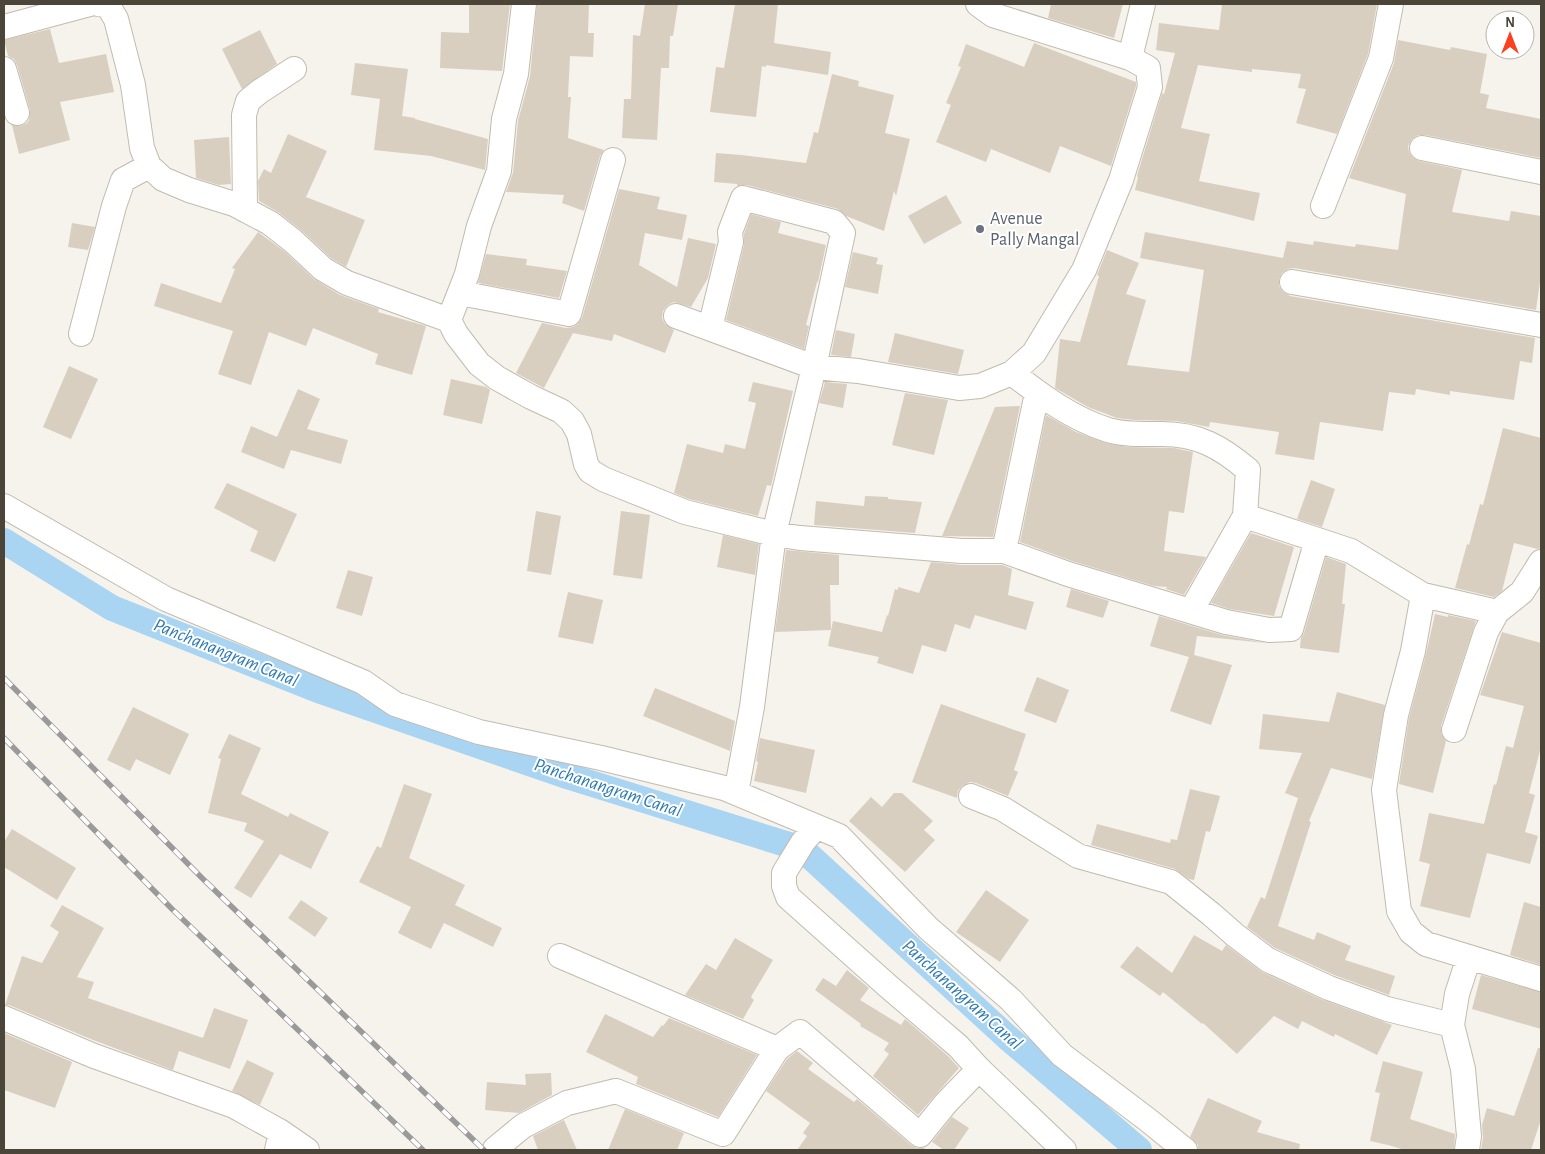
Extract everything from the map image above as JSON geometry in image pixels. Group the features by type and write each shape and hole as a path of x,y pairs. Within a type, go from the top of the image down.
{"street":[{"path":"4,27 90,4"},
{"path":"98,4 105,5 110,9 116,19 133,85 142,148 150,166 163,179 189,190 234,204 270,223 323,270 347,283 449,320 456,334 480,364 497,378 531,398 561,411 572,421 579,434 586,464 590,471 621,487 685,512 774,534 809,539 962,551 1004,551 1068,574 1226,622 1269,630 1291,629 1317,540"},
{"path":"449,320 467,274 480,226 499,171 504,119 516,74 524,4"},
{"path":"676,316 814,367 858,371 959,388 980,386 1012,373 1034,353 1084,270 1121,180 1150,87 1148,68 1130,58 993,15 978,4"},
{"path":"1130,58 1143,4"},
{"path":"1323,206 1381,58 1391,4"},
{"path":"4,69 17,113"},
{"path":"245,210 244,115 248,101 294,70"},
{"path":"1422,148 1541,172"},
{"path":"460,293 569,314 613,160"},
{"path":"81,334 114,206 123,180 150,166"},
{"path":"710,328 731,242 730,232 743,198 834,222 843,233 814,367 774,534 752,707 736,793"},
{"path":"1292,282 1541,325"},
{"path":"1012,373 1037,393 1083,420 1109,430 1132,434 1164,434 1209,442 1248,470 1245,516 1191,611"},
{"path":"1004,551 1037,393"},
{"path":"4,506 166,599 363,682 395,704 479,732 602,758 724,788 810,835 839,836 928,928 1011,1000 1062,1055 1148,1120 1184,1150"},
{"path":"1245,516 1352,551 1423,595 1497,612"},
{"path":"1454,730 1486,632 1497,612 1532,592 1541,562"},
{"path":"1423,595 1413,651 1396,715 1384,790 1399,912 1411,932 1426,944 1541,979"},
{"path":"971,796 1003,809 1078,856 1171,882 1268,960 1329,988 1378,1006 1452,1025"},
{"path":"810,835 784,873 784,886 788,897 958,1046 979,1069 1064,1150"},
{"path":"560,956 777,1049"},
{"path":"1467,1150 1469,1136 1463,1069 1452,1025 1457,994 1469,957"},
{"path":"4,1018 94,1056 234,1106 279,1141 307,1150"},
{"path":"496,1150 523,1126 568,1103 616,1091 724,1134 777,1049 800,1032 925,1142 946,1103 979,1069"}],"building":[{"path":"469,4 510,4 502,71 440,68 441,32 469,33"},
{"path":"537,4 589,4 588,33 594,33 593,57 570,56 568,97 571,97 568,138 604,150 600,156 584,211 562,203 564,195 506,192 513,173 518,121 530,76"},
{"path":"645,4 678,4 673,36 670,36 669,68 661,68 657,140 622,138 624,99 631,99 633,35 640,36"},
{"path":"735,4 778,4 774,43 831,52 828,75 766,65 766,67 762,66 756,117 710,112 716,67 724,68"},
{"path":"1051,4 1123,4 1114,38 1048,18"},
{"path":"1222,4 1377,4 1368,54 1337,134 1296,123 1306,89 1298,88 1301,74 1252,69 1252,72 1198,65 1181,128 1210,134 1199,181 1260,193 1254,221 1135,190 1137,176 1162,93 1164,94 1175,53 1156,50 1159,23 1219,30"},
{"path":"50,29 59,63 106,54 114,92 60,102 70,140 19,154 12,125 20,126 27,123 30,110 17,65 14,59 8,56 4,40"},
{"path":"260,30 277,64 242,89 222,49"},
{"path":"1398,40 1450,50 1451,47 1485,54 1486,60 1480,93 1489,95 1486,108 1541,119 1541,158 1425,135 1418,135 1412,139 1408,146 1413,158 1419,161 1462,170 1452,212 1509,221 1511,211 1541,216 1541,275 1536,310 1294,268 1282,273 1279,279 1279,286 1283,292 1290,296 1535,338 1532,363 1520,361 1514,400 1450,391 1450,395 1416,389 1415,395 1389,392 1383,431 1320,422 1314,460 1275,454 1279,432 1210,422 1209,427 1176,421 1117,418 1088,407 1055,388 1060,339 1080,342 1099,276 1097,275 1107,250 1139,263 1126,294 1146,300 1127,365 1189,372 1204,270 1140,258 1145,232 1283,258 1287,241 1313,245 1314,241 1355,247 1356,244 1398,250 1406,194 1349,178 1394,63"},
{"path":"1034,43 1136,82 1111,166 1060,146 1050,173 991,149 986,162 936,142 951,105 946,103 961,67 958,66 966,44 1024,67"},
{"path":"355,63 408,69 402,116 488,139 485,170 431,156 374,150 380,99 351,95"},
{"path":"832,74 859,81 858,86 894,95 885,133 910,139 896,196 894,191 884,231 846,216 838,209 747,185 737,186 737,184 714,182 716,153 806,163 814,132 818,133"},
{"path":"288,134 327,151 306,197 365,220 346,267 331,258 278,212 259,201 258,181 264,169 271,173"},
{"path":"229,137 231,184 219,185 196,178 194,140"},
{"path":"619,189 660,197 657,209 687,215 682,240 645,233 639,265 677,287 688,238 716,244 708,278 691,307 674,302 663,311 662,318 665,324 674,330 665,353 614,334 612,341 573,333 544,388 516,373 542,323 566,328 578,324 582,318"},
{"path":"946,195 962,223 924,244 908,216"},
{"path":"751,214 781,222 778,233 826,245 806,325 809,326 804,349 726,320 744,245 744,234"},
{"path":"72,223 95,227 88,250 68,247"},
{"path":"258,232 284,251 314,279 340,295 379,309 378,312 426,326 412,375 375,364 378,354 313,328 306,346 269,332 251,385 218,374 233,331 154,306 161,283 221,303 235,269 232,268"},
{"path":"853,252 878,258 876,264 883,265 878,294 845,287"},
{"path":"486,254 527,259 526,265 567,271 559,298 478,283"},
{"path":"836,330 855,334 851,357 831,355"},
{"path":"895,333 964,350 958,374 888,362"},
{"path":"69,366 98,379 71,439 43,427"},
{"path":"451,379 486,387 490,390 482,424 443,415"},
{"path":"753,382 793,391 771,486 767,485 758,516 689,499 674,493 687,444 723,453 725,444 745,449 756,403 748,401"},
{"path":"825,382 847,384 843,408 819,403"},
{"path":"298,389 320,399 307,429 348,440 341,464 291,450 284,469 241,452 251,426 277,437"},
{"path":"905,393 948,400 934,455 892,445"},
{"path":"1020,406 993,537 942,536 995,407"},
{"path":"1046,415 1076,432 1105,443 1127,447 1174,448 1193,452 1184,513 1169,511 1164,551 1206,557 1184,595 1166,589 1167,587 1154,586 1072,561 1020,542"},
{"path":"1503,428 1541,438 1541,548 1538,549 1514,543 1502,591 1494,597 1455,588 1480,504 1483,505"},
{"path":"1311,480 1335,489 1322,527 1297,519"},
{"path":"227,483 297,514 275,562 250,551 258,531 214,508"},
{"path":"865,496 922,502 915,533 814,525 816,501 864,506"},
{"path":"536,511 561,516 551,575 527,571"},
{"path":"621,511 650,515 642,579 613,575"},
{"path":"1251,533 1294,547 1274,616 1229,609 1211,603"},
{"path":"723,535 759,544 755,575 717,567"},
{"path":"786,550 839,555 839,585 830,585 831,630 775,632"},
{"path":"1326,557 1346,564 1342,604 1345,604 1339,653 1300,648 1301,638"},
{"path":"931,562 962,565 1002,565 1012,569 1008,595 1034,602 1026,630 975,615 970,629 955,624 946,652 922,645 913,674 877,663 879,657 828,646 833,621 882,632 895,589 898,590 898,587 919,593"},
{"path":"348,570 373,577 362,616 336,608"},
{"path":"1071,589 1109,601 1103,618 1066,607"},
{"path":"568,592 603,600 593,644 558,637"},
{"path":"1435,614 1476,621 1441,726 1441,733 1446,741 1433,793 1399,784 1409,718"},
{"path":"1159,616 1222,635 1266,643 1197,636 1194,655 1232,665 1211,725 1170,711 1189,657 1150,646"},
{"path":"1502,632 1541,643 1541,747 1529,793 1535,795 1525,832 1538,836 1530,864 1487,853 1470,918 1420,906 1430,864 1419,861 1429,813 1484,824 1506,746 1513,748 1524,706 1480,695"},
{"path":"1037,677 1069,690 1056,723 1024,711"},
{"path":"655,688 735,721 730,751 643,716"},
{"path":"1337,692 1385,705 1372,779 1331,768 1309,821 1311,822 1278,926 1314,940 1317,932 1351,946 1345,960 1395,976 1389,995 1334,975 1275,948 1247,927 1261,897 1265,899 1298,798 1285,793 1302,753 1259,749 1263,714 1329,722"},
{"path":"941,704 1026,734 1014,770 1018,772 1008,796 970,782 962,786 958,791 957,798 912,782"},
{"path":"133,707 189,734 170,775 136,759 130,771 107,760"},
{"path":"229,734 261,748 241,794 288,817 290,813 329,832 311,869 280,854 251,898 234,888 264,841 244,831 247,823 208,813 221,759 218,758"},
{"path":"760,738 815,750 806,793 754,781"},
{"path":"404,784 432,794 409,858 465,885 455,905 502,928 493,947 444,923 431,949 398,933 411,907 359,882 377,846 381,848"},
{"path":"1190,789 1220,796 1210,832 1206,831 1194,880 1189,879 1175,869 1091,845 1097,824 1170,843 1171,839 1177,840"},
{"path":"894,793 902,793 933,821 924,830 935,840 905,872 849,821 871,797 882,807"},
{"path":"12,829 76,868 57,900 4,867 4,842"},
{"path":"986,890 1029,920 1000,962 956,932"},
{"path":"301,900 328,918 315,937 288,918"},
{"path":"1524,902 1541,907 1541,965 1510,955"},
{"path":"62,905 104,928 77,977 94,982 88,998 203,1038 214,1008 248,1020 230,1069 179,1051 173,1070 5,1005 22,956 42,963 59,932 50,926"},
{"path":"1194,935 1222,951 1226,945 1262,972 1323,1000 1392,1025 1377,1055 1335,1034 1334,1037 1302,1021 1298,1029 1274,1016 1237,1054 1203,1023 1163,992 1160,996 1120,967 1137,946 1172,973"},
{"path":"735,938 773,960 751,997 754,1000 743,1019 685,995 706,964 716,970"},
{"path":"847,970 869,988 860,1000 901,1025 905,1019 959,1068 918,1115 873,1076 889,1054 884,1050 889,1043 860,1026 861,1024 815,990 823,978 836,986"},
{"path":"1481,975 1541,992 1541,1029 1472,1009"},
{"path":"605,1014 653,1037 669,1018 757,1055 718,1117 636,1084 638,1077 586,1052"},
{"path":"4,1033 72,1062 55,1108 4,1090"},
{"path":"1538,1048 1541,1048 1541,1119 1531,1150 1481,1150 1483,1138 1482,1125 1487,1108 1514,1116"},
{"path":"797,1051 813,1063 808,1069 854,1102 857,1099 911,1145 917,1148 925,1148 923,1150 797,1150 807,1136 803,1133 810,1123 766,1091 787,1059"},
{"path":"247,1060 274,1073 260,1105 232,1091"},
{"path":"1383,1061 1423,1072 1410,1119 1455,1134 1454,1150 1405,1150 1370,1141 1380,1093 1375,1092"},
{"path":"551,1073 552,1095 519,1113 485,1110 487,1082 526,1085 525,1074"},
{"path":"1208,1098 1262,1121 1257,1132 1300,1144 1299,1150 1198,1150 1198,1145 1190,1137"},
{"path":"625,1109 684,1133 677,1150 608,1150"},
{"path":"952,1117 969,1128 954,1150 944,1150 932,1142"},
{"path":"564,1120 577,1150 538,1150 533,1136"}],"waterway":[{"name":"Panchanangram Canal","path":"4,541 112,608 318,690 564,775 802,849 1007,1037 1139,1150"}],"railway":[{"path":"4,678 202,878 484,1150"},
{"path":"4,738 172,909 423,1150"}],"place":[{"name":"Avenue Pally Mangal","path":"980,229"}]}
